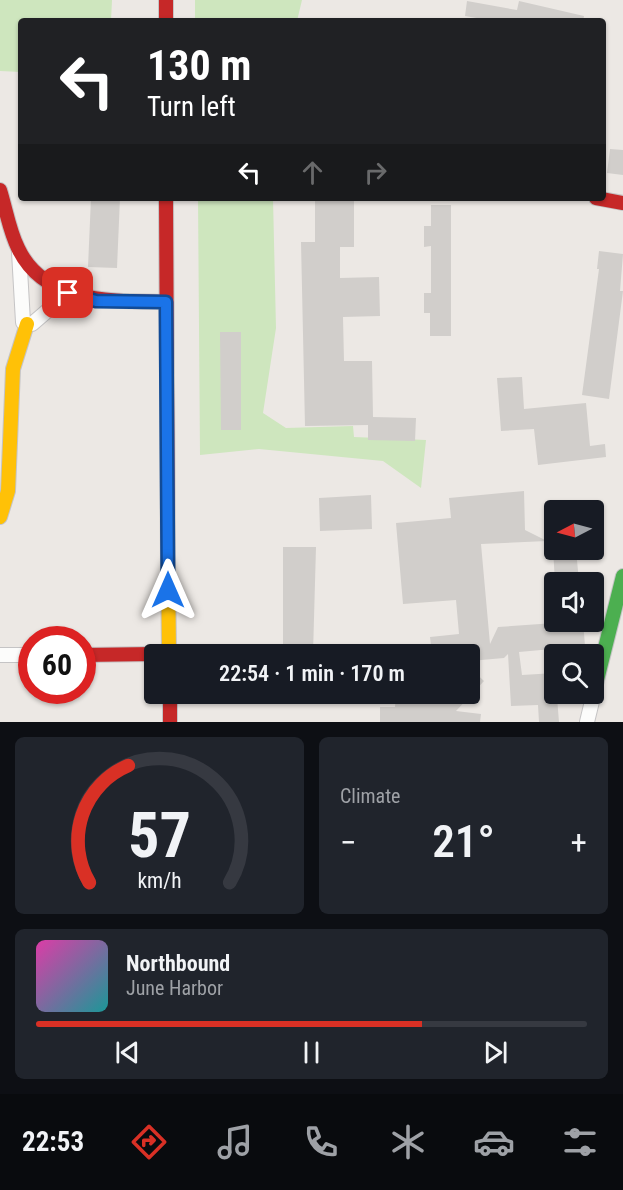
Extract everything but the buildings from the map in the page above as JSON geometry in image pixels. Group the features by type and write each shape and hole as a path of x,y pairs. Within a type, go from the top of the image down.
{"street":[{"path":"166,0 166,18"},
{"path":"0,190 19,252 23,322 32,324 68,293"},
{"path":"606,200 623,203"},
{"path":"166,201 169,644"},
{"path":"19,252 34,273 68,293 96,301 166,302"},
{"path":"0,517 8,491 10,469 13,369 27,324"},
{"path":"604,653 623,576"},
{"path":"96,655 144,654"},
{"path":"0,655 18,655"},
{"path":"170,704 170,722"},
{"path":"587,722 591,704"}],"green space":[{"path":"0,0 112,0 111,18 18,18 18,72 0,71"},
{"path":"195,0 302,0 298,18 195,18"},
{"path":"198,201 273,201 276,328 263,413 286,428 353,426 354,437 426,440 421,488 383,461 259,449 200,455"}],"traffic: fast":[{"path":"604,652 623,576"}],"traffic: slow":[{"path":"0,517 8,491 13,369 27,324"},
{"path":"168,564 169,644"}],"traffic: jam":[{"path":"166,0 166,18"},
{"path":"0,190 18,248 30,266 45,280 82,296 124,301 166,302"},
{"path":"606,200 623,203"},
{"path":"166,201 168,564"},
{"path":"96,655 144,654"},
{"path":"170,704 170,722"}],"route":[{"path":"68,293 96,301 166,302 168,590"}]}
